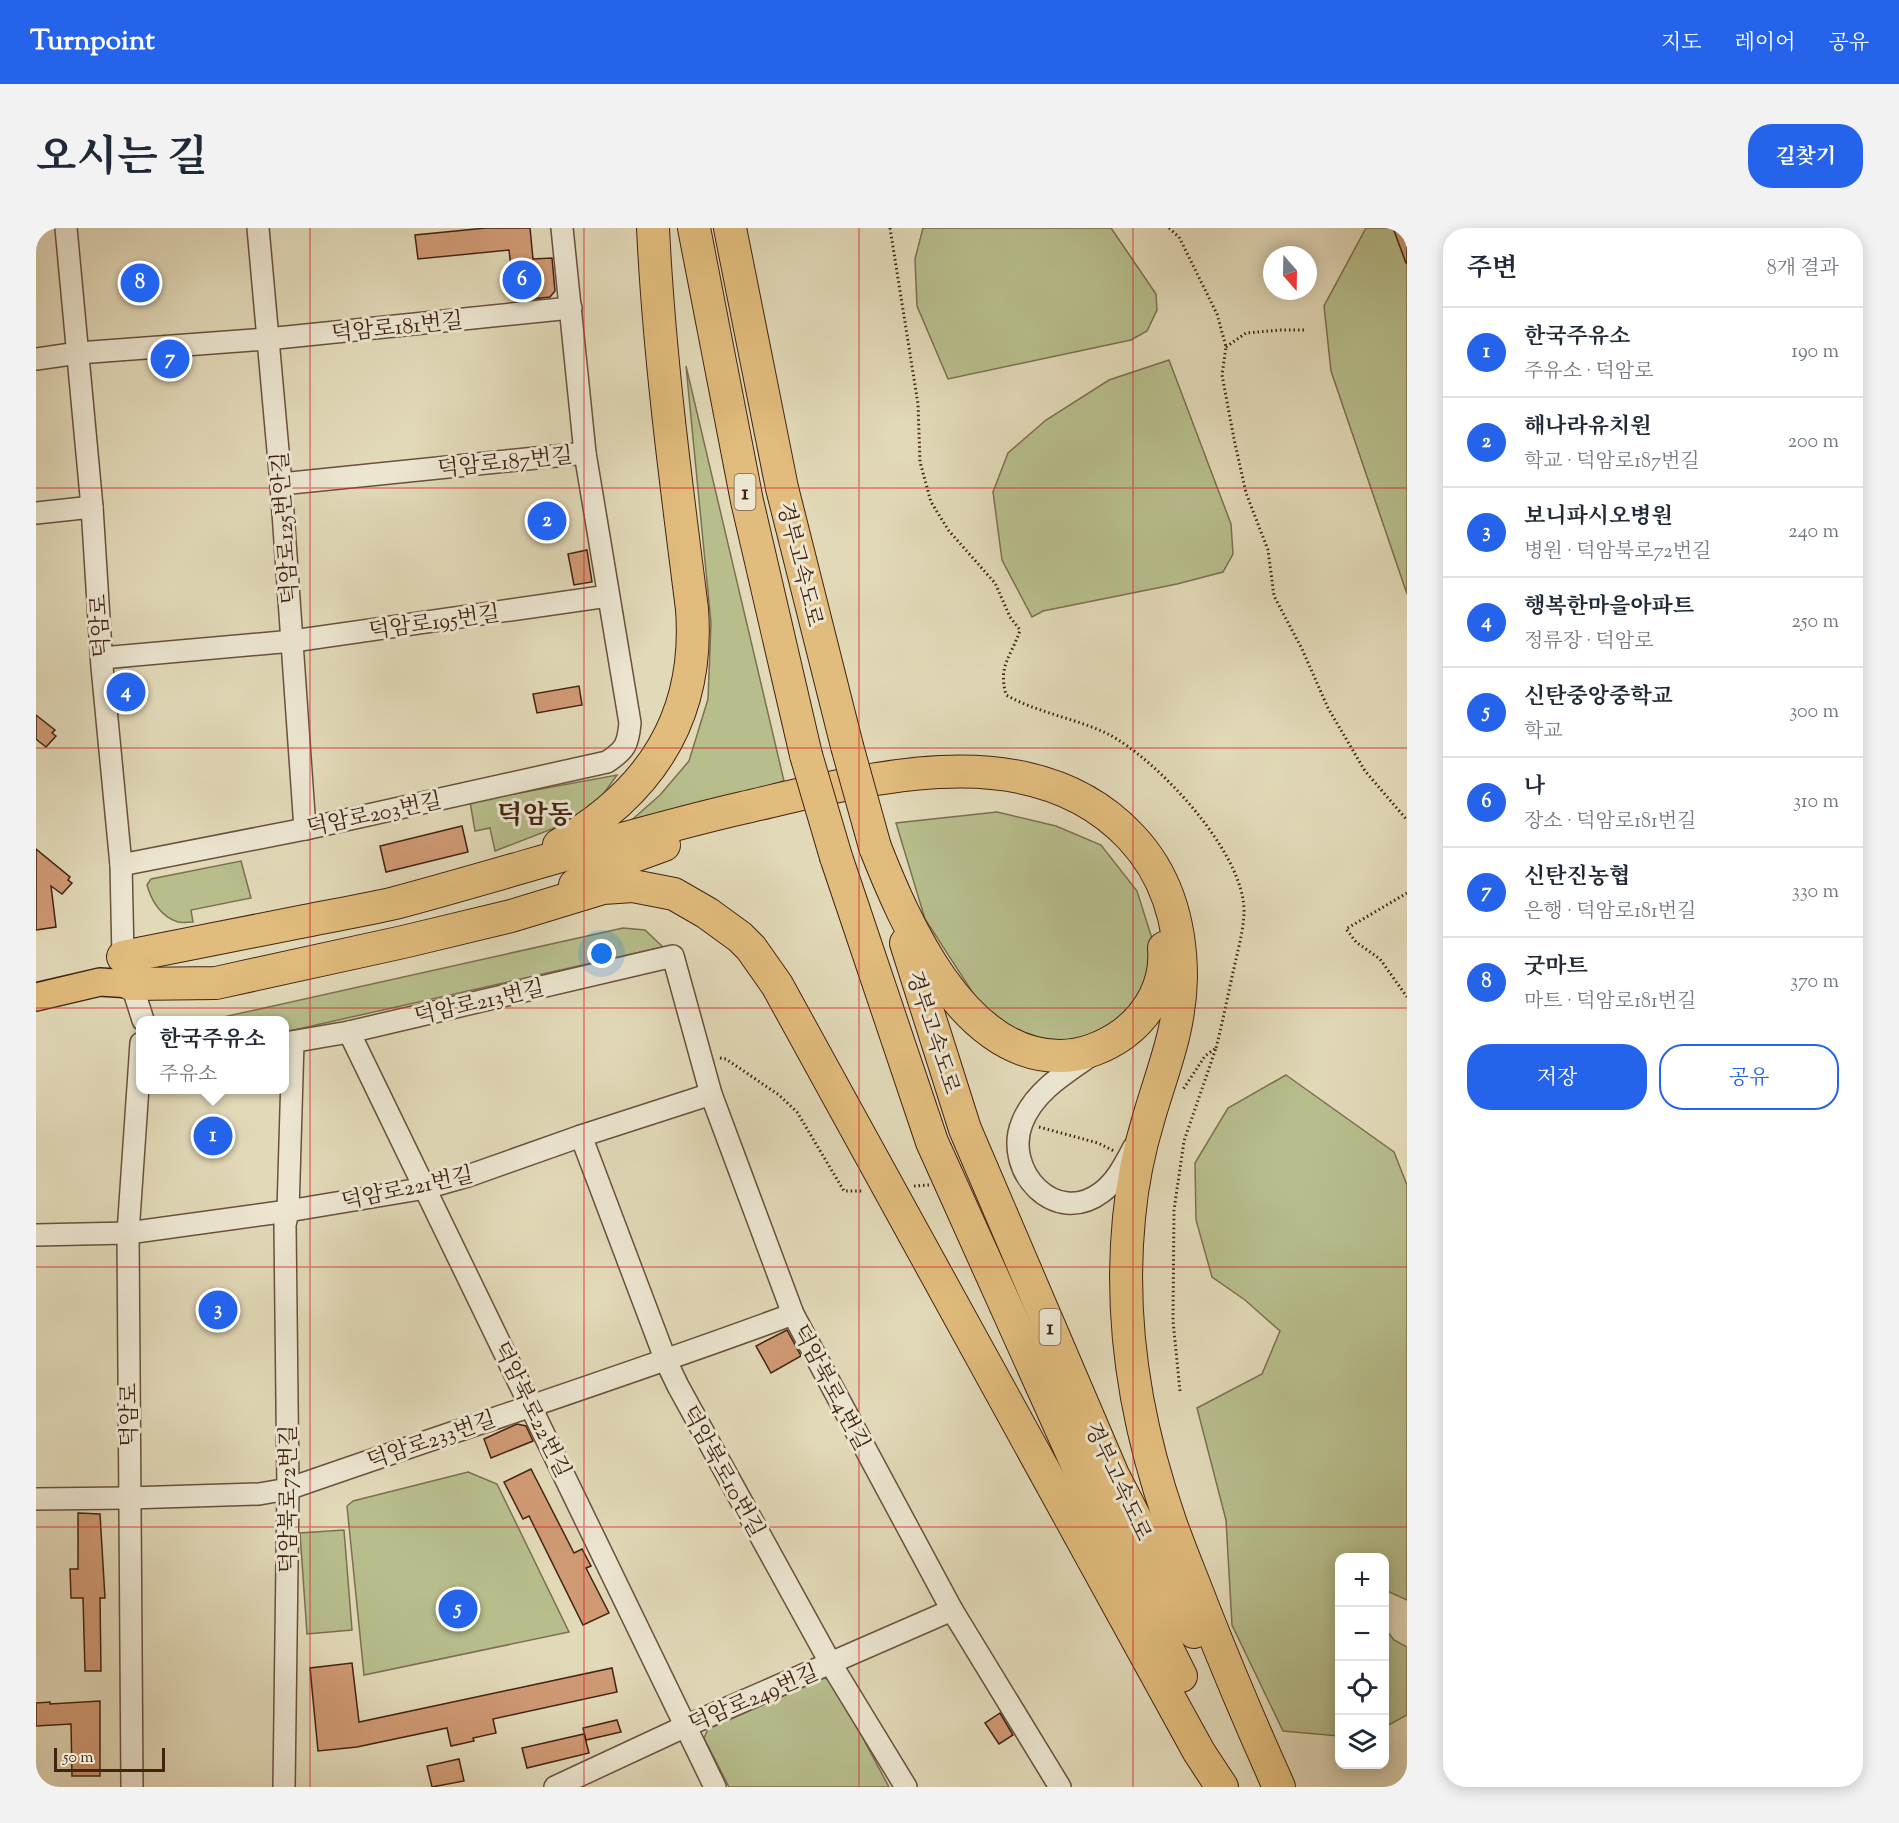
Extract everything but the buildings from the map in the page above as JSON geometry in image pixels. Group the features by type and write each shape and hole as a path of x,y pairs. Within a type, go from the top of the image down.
{"highway":[{"path":"513,869 535,859 593,824 642,780 663,748 675,723 689,681 693,626 673,453 653,228"},
{"name":"경부고속도로","path":"694,228 747,501 806,754 836,856 932,1142 1089,1491 1236,1787"},
{"name":"경부고속도로","path":"730,228 782,488 847,746 875,847 965,1129 1113,1475 1277,1787"},
{"path":"127,971 390,904 662,826 879,778 976,772 1017,776 1052,785 1099,807 1129,834 1153,863 1171,904 1180,947 1180,1000 1174,1039 1147,1123 1133,1185 1126,1257 1128,1332 1138,1402 1151,1459 1171,1523 1241,1704 1277,1787"},
{"path":"511,916 554,898 593,875 644,851 720,831 891,794 914,790 981,788 1022,794 1075,814 1105,833 1128,858 1139,872 1158,913 1165,954 1157,994 1142,1018 1106,1045 1064,1056 1044,1055 1022,1050 1009,1044 983,1027 961,1005 932,962 903,912 875,847"},
{"path":"127,971 216,983 511,916 603,888 633,886 674,894 691,902 724,925 751,948 782,993 1199,1752 1222,1787"}],"main road":[{"path":"36,980 127,971"},
{"path":"36,997 100,982 127,971"}],"street":[{"name":"덕암로","path":"66,228 92,507 102,658 121,865 127,971 142,1016"},
{"name":"덕암로125번안길","path":"258,228 281,484 304,829"},
{"path":"562,228 585,453"},
{"name":"덕암로181번길","path":"36,359 78,353 267,339 571,308"},
{"name":"덕암로187번길","path":"281,484 585,453 608,596"},
{"path":"36,513 92,507"},
{"name":"덕암로195번길","path":"102,658 292,641 608,596"},
{"name":"덕암로203번길","path":"121,865 304,829 607,762 623,751 629,737 630,723 608,596"},
{"name":"덕암로213번길","path":"289,1043 349,1032 673,956"},
{"name":"덕암북로4번길","path":"673,956 711,1094 793,1314 952,1610 1060,1787"},
{"name":"덕암북로22번길","path":"349,1032 716,1787"},
{"path":"1106,1045 1051,1084 1036,1099 1026,1115 1021,1124 1019,1142 1022,1162 1029,1180 1042,1194 1058,1202 1076,1203 1092,1198 1115,1179 1147,1123"},
{"name":"덕암로","path":"132,1787 128,1233 138,1094"},
{"name":"덕암북로72번길","path":"284,1787 288,1489 285,1225 288,1211 289,1094"},
{"name":"덕암로221번길","path":"36,1235 128,1233 288,1211 426,1188 711,1094"},
{"name":"덕암북로10번길","path":"581,1136 666,1361 831,1664 906,1787"},
{"name":"덕암로233번길","path":"36,1499 259,1494 288,1489 531,1404 666,1361 793,1314"},
{"name":"덕암로249번길","path":"555,1787 686,1726 952,1610"}],"path":[{"path":"890,228 918,405 920,462 931,502 949,531 995,583 1010,617 1020,630 1015,647 1004,667 1003,682 1006,695 1024,705 1056,714 1108,734 1143,757 1189,805 1213,835 1230,861 1240,889 1244,912 1241,935 1216,1048 1184,1141 1174,1210 1173,1321 1180,1391"},
{"path":"1169,228 1179,237 1217,314 1226,347 1222,375 1234,438 1246,493 1268,550 1274,596 1302,649 1328,708 1365,771 1407,820"},
{"path":"1226,347 1246,333 1307,330"},
{"path":"1407,893 1346,929 1356,942 1380,959 1407,997"},
{"path":"1177,1100 1205,1056 1216,1048"},
{"path":"700,1055 726,1059 779,1095 797,1112 844,1191 868,1191"},
{"path":"1039,1127 1098,1143 1122,1156"},
{"path":"906,1187 929,1185"}],"green space":[{"path":"923,228 1111,228 1156,294 1157,310 1147,331 1131,340 948,379 917,306 915,259"},
{"path":"1366,228 1407,228 1407,594 1331,371 1324,306"},
{"path":"1169,360 1231,524 1233,554 1223,572 1177,584 1043,611 1032,617 1002,560 993,492 1008,453 1046,420 1109,380"},
{"path":"686,366 784,781 626,825 660,795 689,761 708,699 711,623"},
{"path":"617,775 596,804 562,825 495,851 490,828 475,831 470,802"},
{"path":"997,812 1056,826 1101,845 1137,891 1155,948 1147,992 1112,1028 1077,1045 1024,1037 980,1004 925,919 896,823"},
{"path":"241,861 251,898 191,910 193,922 178,922 162,912 154,902 147,885 151,879"},
{"path":"623,928 645,930 663,947 289,1031 289,1016 228,1016"},
{"path":"1286,1075 1394,1152 1407,1185 1407,1600 1389,1592 1389,1553 1335,1553 1335,1736 1283,1731 1232,1625 1226,1520 1197,1408 1262,1374 1280,1331 1245,1300 1212,1277 1196,1220 1195,1163 1228,1108"},
{"path":"468,1472 497,1484 569,1632 364,1675 347,1506 353,1501"},
{"path":"344,1530 352,1630 307,1634 300,1533"},
{"path":"1389,1634 1394,1640 1407,1647 1407,1715 1389,1725"},
{"path":"824,1678 832,1680 889,1787 729,1787 704,1738 708,1729"}],"place":[{"name":"나","path":"522,280"},
{"name":"굿마트","path":"140,283"},
{"name":"신탄진농협","path":"170,359"},
{"name":"해나라유치원","path":"547,521"},
{"name":"행복한마을아파트","path":"126,692"},
{"name":"한국주유소","path":"213,1136"},
{"name":"보니파시오병원","path":"218,1310"},
{"name":"신탄중앙중학교","path":"458,1609"}],"district":[{"name":"덕암동","path":"535,814"}]}
